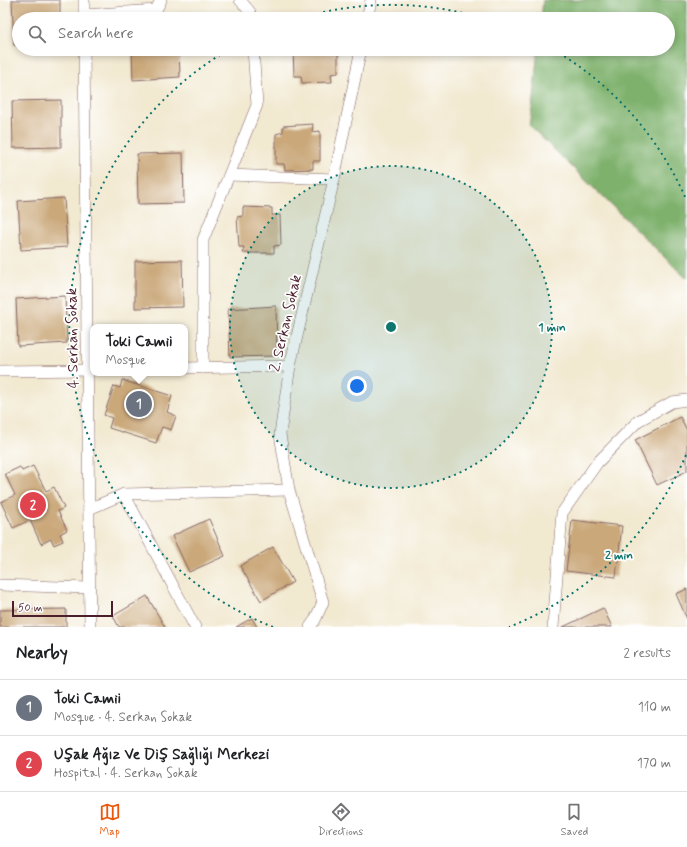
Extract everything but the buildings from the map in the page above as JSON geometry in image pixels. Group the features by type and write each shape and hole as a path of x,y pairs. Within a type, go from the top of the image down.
{"street":[{"path":"84,0 84,12"},
{"path":"135,12 156,10 161,0"},
{"path":"240,0 250,12"},
{"path":"368,12 371,0"},
{"name":"4. Serkan Sokak","path":"84,56 90,370 90,627"},
{"path":"203,368 203,240 257,105 254,56"},
{"name":"2. Serkan Sokak","path":"310,627 315,620 323,602 289,490 280,434 290,366 334,179 360,56"},
{"path":"229,175 334,179"},
{"path":"188,368 290,366"},
{"path":"0,371 90,370"},
{"path":"553,627 562,513 597,463 638,421 672,402 687,400"},
{"path":"89,509 124,494 289,490"},
{"path":"124,494 195,627"},
{"path":"0,585 89,588"}],"green space":[{"path":"543,0 687,0 687,279 529,125 537,56 675,56 675,12 542,12"}],"place":[{"name":"Toki Camii","path":"139,404"},
{"name":"Uşak Ağız Ve Diş Sağlığı Merkezi","path":"33,505"}]}
